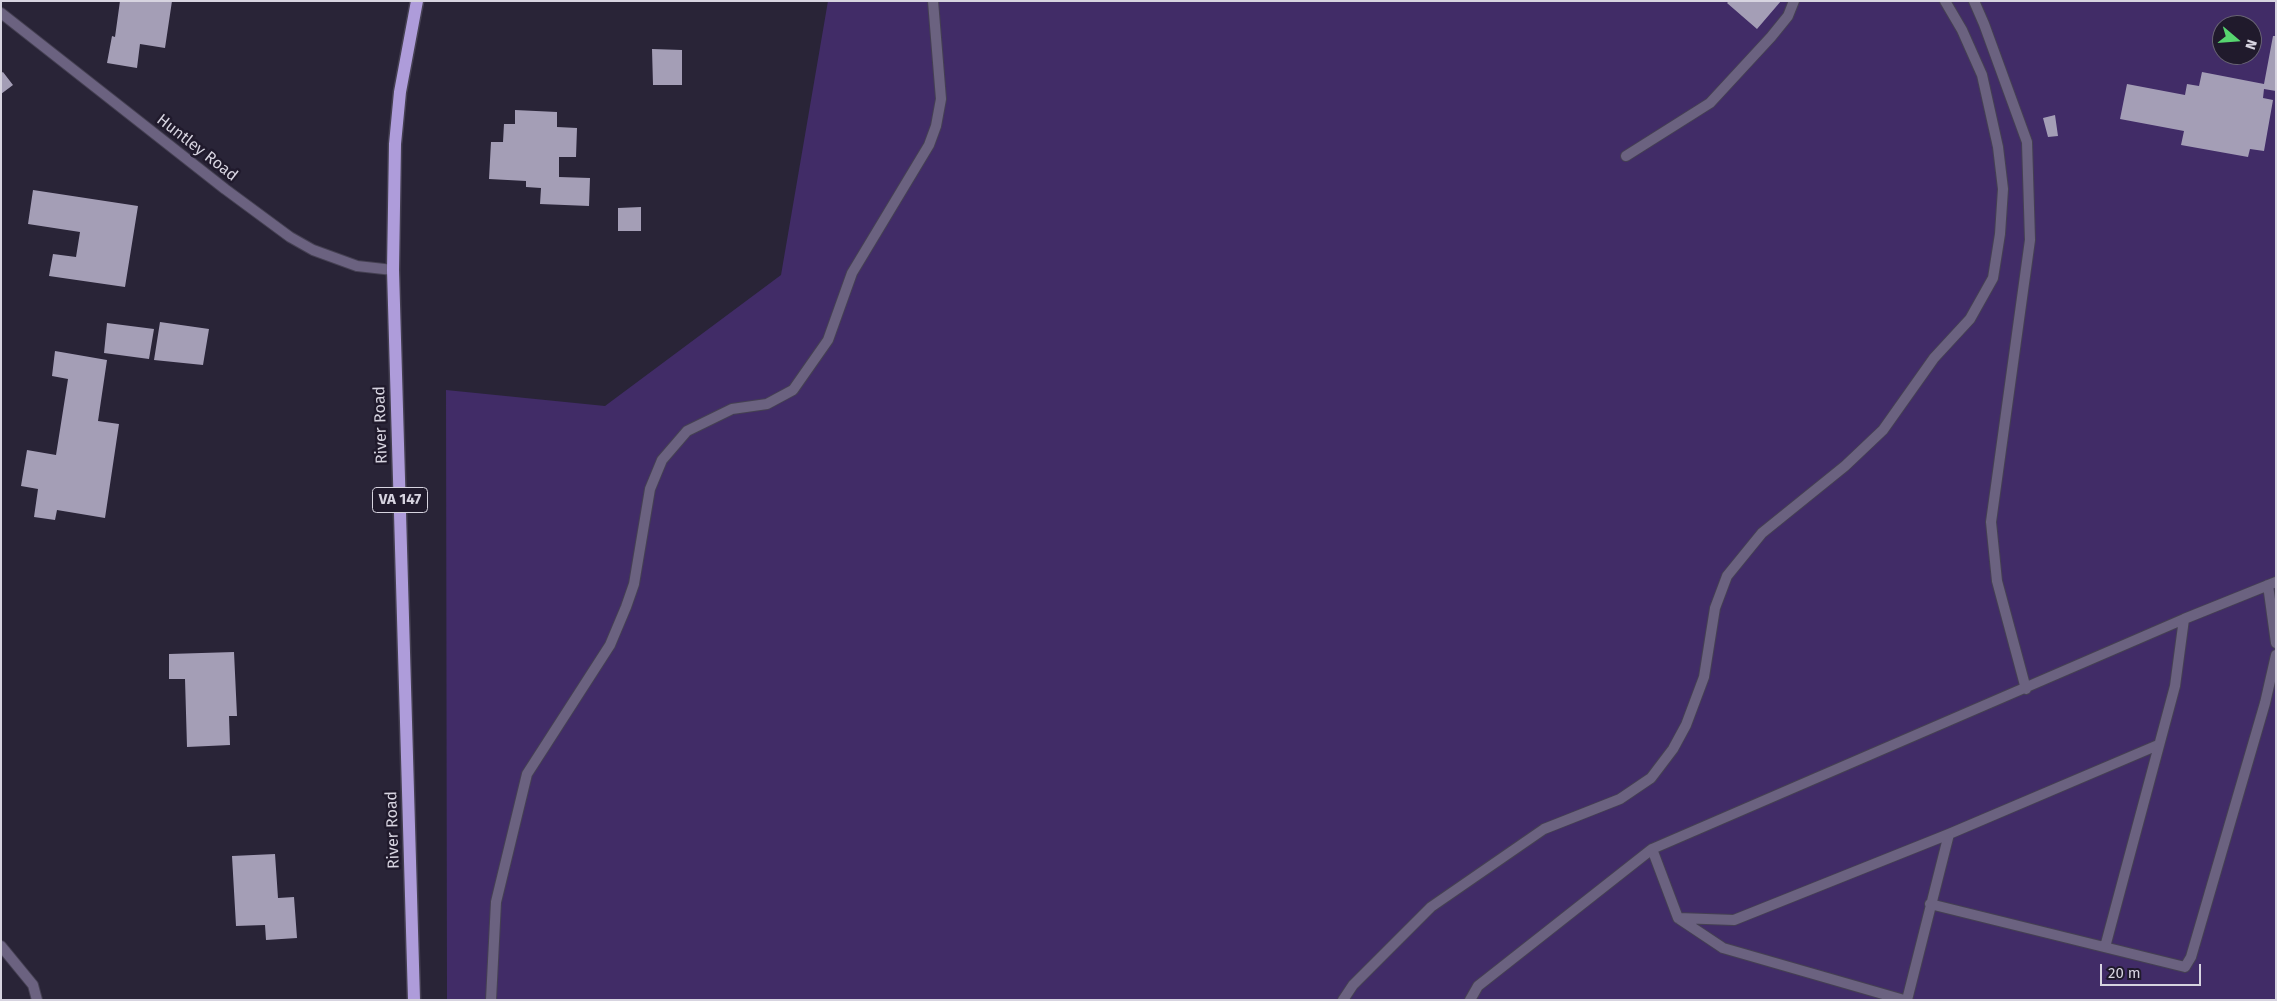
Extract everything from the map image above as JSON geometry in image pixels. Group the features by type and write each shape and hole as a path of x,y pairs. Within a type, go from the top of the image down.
{"main road":[{"name":"River Road","path":"414,1000 393,270 395,144 400,92 417,1"}],"street":[{"path":"491,1000 496,902 527,774 610,645 634,584 650,489 662,460 687,431 732,408 767,404 793,390 828,340 852,273 929,146 936,126 941,99 932,1"},
{"path":"1626,156 1710,103 1771,37 1788,16 1794,1"},
{"path":"1343,1000 1352,985 1431,907 1544,829 1620,799 1651,778 1673,749 1686,725 1701,685 1715,608 1726,576 1762,533 1845,466 1883,430 1934,358 1970,319 1993,278 2000,234 2003,189 1998,147 1982,76 1962,30 1945,1"},
{"path":"1974,1 2027,142 2030,240 1991,522 1997,580 2026,689"},
{"name":"Huntley Road","path":"1,13 217,183 290,237 313,250 357,266 393,270"},
{"path":"1470,1000 1478,986 1652,849 2026,689 2184,619 2272,583 2276,643"},
{"path":"2105,947 2175,686 2184,619"},
{"path":"1930,904 2185,967 2191,957 2265,703 2276,655"},
{"path":"1678,918 1734,920 1949,834 2158,746"},
{"path":"1652,849 1678,918 1723,948 1905,1000 1949,834"},
{"path":"1,946 33,985 37,1000"}],"shaded area":[{"path":"828,1 2276,1 2276,1000 447,1000 446,390 605,406 781,275"}],"building":[{"path":"120,1 172,1 165,48 140,44 137,68 107,63 112,36 115,37"},
{"path":"1729,1 1781,1 1757,29 1727,3"},
{"path":"2273,36 2276,36 2276,91 2264,89 2263,98 2273,100 2264,151 2250,149 2248,157 2181,145 2184,131 2120,119 2127,84 2185,95 2187,84 2199,86 2202,72 2264,84"},
{"path":"652,49 682,50 682,85 653,85"},
{"path":"3,72 13,85 1,94 1,73"},
{"path":"515,110 557,112 557,127 577,128 576,157 559,157 559,177 590,178 589,206 540,204 541,188 526,187 526,181 489,179 491,142 503,142 504,124 515,124"},
{"path":"2055,115 2058,136 2048,137 2043,118"},
{"path":"33,190 138,206 125,287 49,276 53,254 76,257 80,232 28,224"},
{"path":"641,207 641,231 618,231 618,208"},
{"path":"160,322 209,329 203,365 154,360"},
{"path":"107,323 154,329 149,359 104,353"},
{"path":"55,351 107,360 98,421 119,424 105,518 57,510 55,520 34,517 38,489 21,486 27,450 56,455 68,379 52,376"},
{"path":"234,652 237,716 229,716 230,745 187,747 185,679 169,679 169,654"},
{"path":"275,854 278,898 294,897 297,938 266,940 265,925 236,926 232,856"}]}
